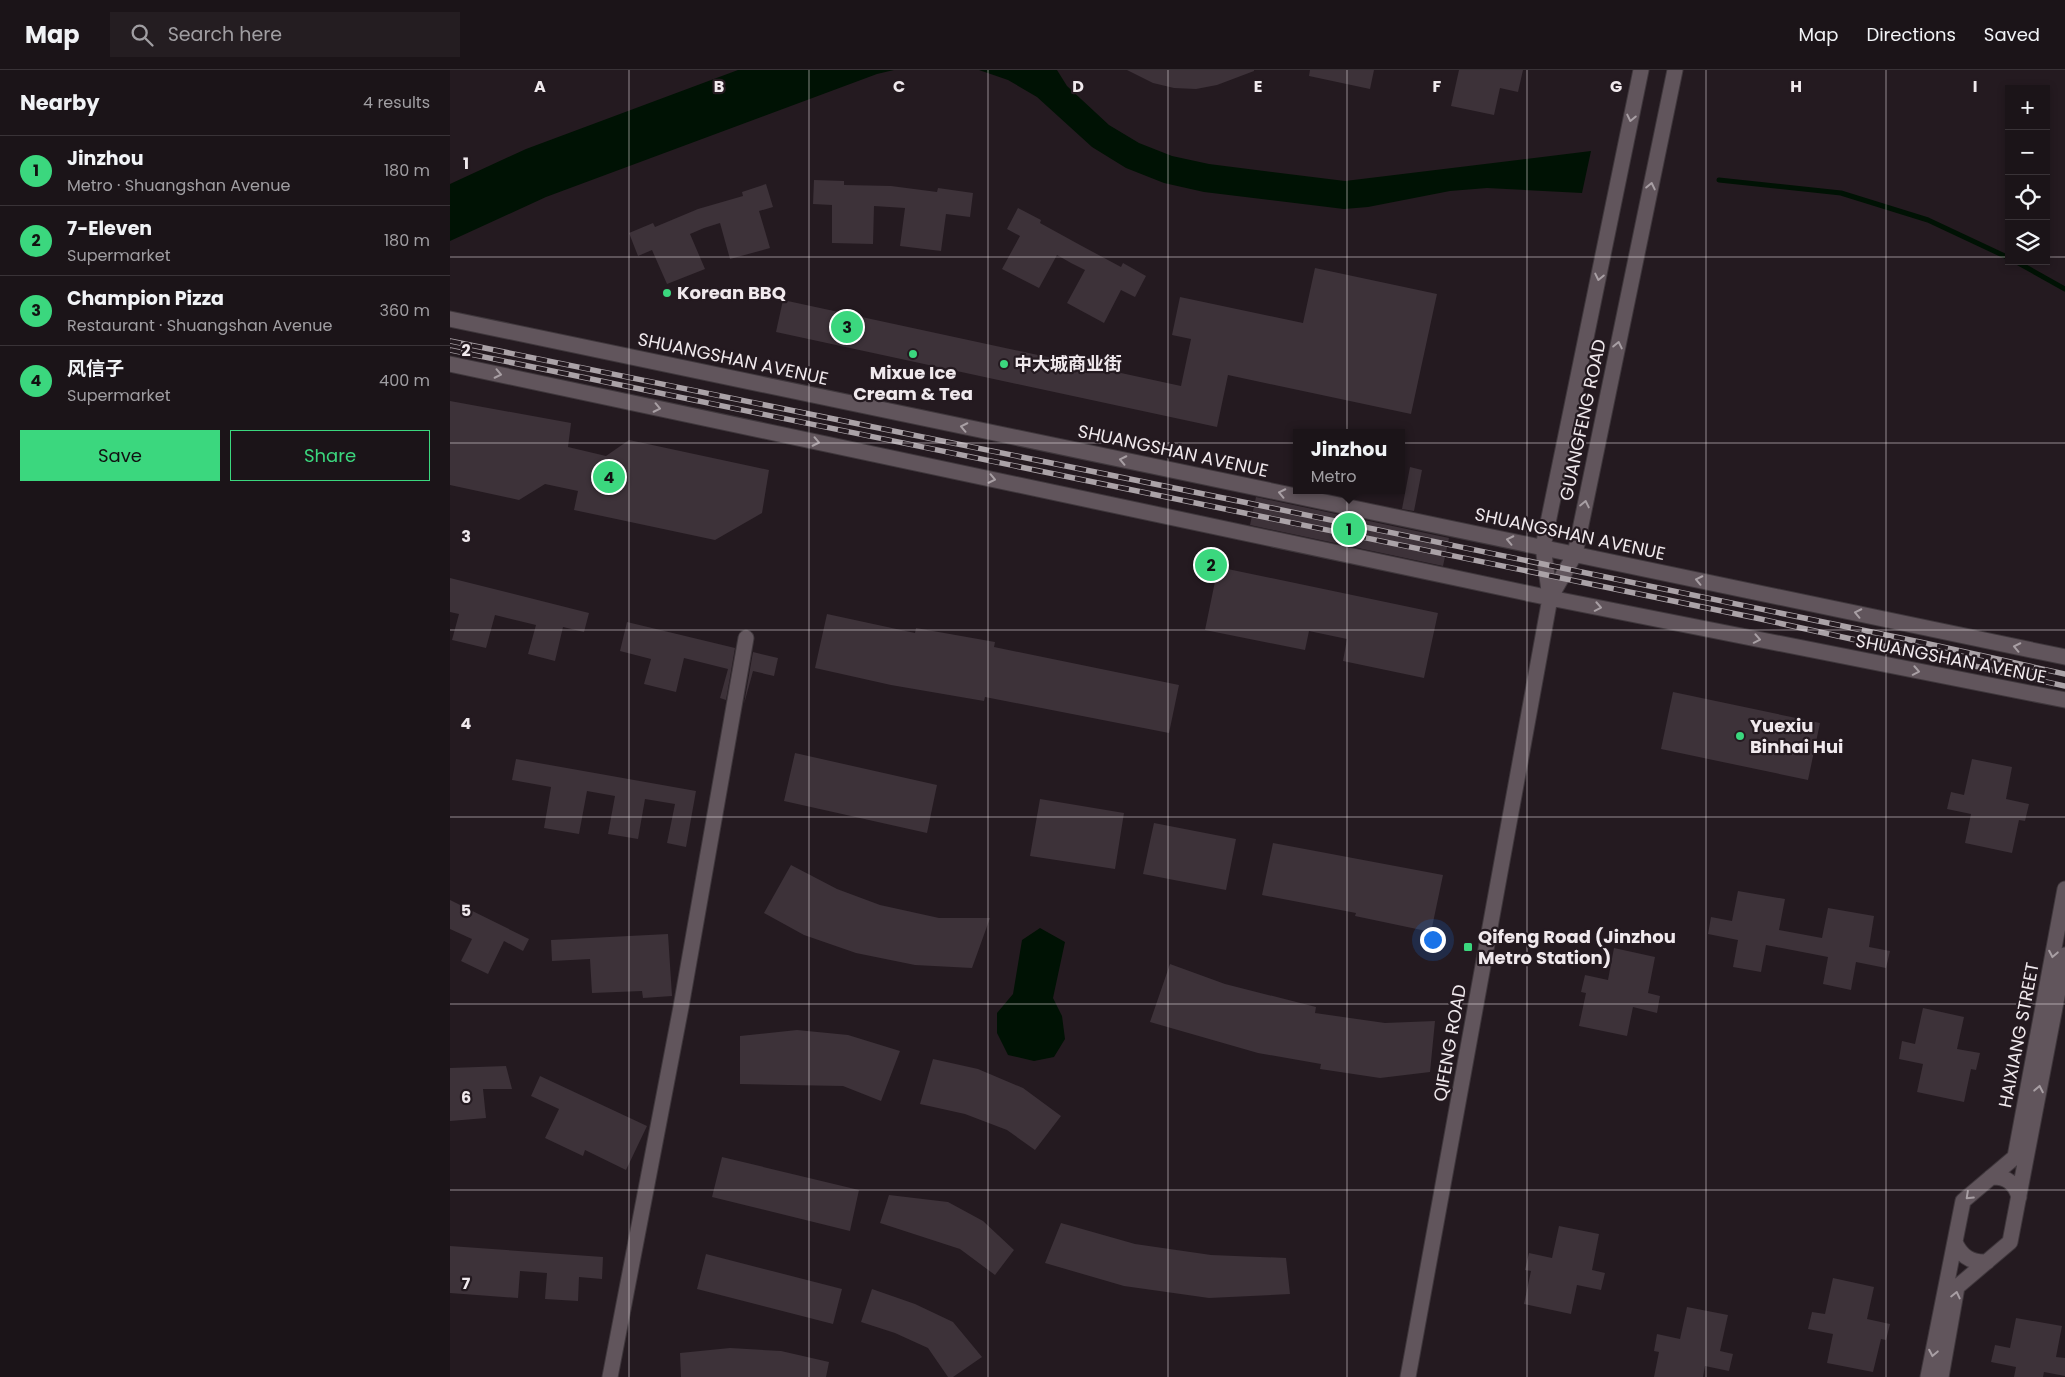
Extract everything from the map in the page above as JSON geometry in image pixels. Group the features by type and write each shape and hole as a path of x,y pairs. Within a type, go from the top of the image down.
{"street":[{"name":"GUANGFENG ROAD","path":"1550,598 1543,547 1641,70"},
{"name":"GUANGFENG ROAD","path":"1550,598 1575,554 1675,70"},
{"name":"SHUANGSHAN AVENUE","path":"450,319 2065,657"},
{"name":"SHUANGSHAN AVENUE","path":"450,364 1550,598 2065,700"},
{"name":"QIFENG ROAD","path":"1408,1377 1550,598"},
{"path":"610,1377 681,1007 746,638"},
{"name":"HAIXIANG STREET","path":"1928,1377 1963,1201 2015,1157 2065,889"},
{"name":"HAIXIANG STREET","path":"1940,1377 1957,1287 2010,1242 2065,955"},
{"path":"1991,1177 2007,1180 2015,1187 2018,1198"},
{"path":"1955,1242 1962,1254 1967,1258 1987,1262"}],"shaded area":[{"path":"738,70 894,70 877,74 546,197 450,241 450,184 526,149"},
{"path":"979,70 1057,70 1067,86 1109,125 1139,143 1172,156 1209,164 1345,181 1591,151 1582,193 1487,188 1450,191 1368,207 1344,209 1204,192 1164,183 1126,168 1092,147 1037,97 1008,80"},
{"path":"1040,928 1065,942 1053,998 1062,1016 1065,1039 1054,1057 1034,1061 1008,1055 997,1033 997,1013 1013,994 1022,940"}],"building":[{"path":"1127,70 1254,71 1217,85 1196,89 1174,88 1153,83"},
{"path":"1310,70 1374,70 1370,89 1309,76"},
{"path":"1459,70 1523,70 1518,92 1500,88 1494,115 1451,106"},
{"path":"814,180 844,181 844,185 891,186 937,192 938,188 973,193 970,217 946,214 941,251 900,246 905,208 874,206 873,244 832,243 832,205 813,204"},
{"path":"766,184 773,207 759,211 770,248 730,259 720,223 704,228 690,234 705,269 667,284 652,250 638,256 629,233 653,223 655,227 698,209 743,196 742,192"},
{"path":"1018,208 1041,220 1040,223 1121,267 1123,263 1146,276 1135,297 1121,290 1104,323 1067,303 1085,270 1057,255 1039,288 1002,269 1020,236 1007,229"},
{"path":"1315,268 1437,294 1411,414 1228,375 1217,427 776,332 783,300 1181,386 1191,339 1172,335 1180,297 1303,323"},
{"path":"450,401 571,423 568,447 606,456 629,440 769,470 762,513 715,540 574,510 578,491 545,484 519,500 450,485"},
{"path":"1410,467 1422,470 1414,511 1402,509"},
{"path":"1256,497 1449,538 1443,566 1250,525"},
{"path":"1218,567 1438,613 1424,678 1343,661 1347,639 1309,631 1305,650 1205,630"},
{"path":"450,578 589,613 584,632 563,627 555,661 528,654 536,625 495,615 486,648 452,640 459,614 450,612"},
{"path":"827,614 915,633 916,628 995,642 994,647 1179,685 1169,733 985,697 984,701 891,685 815,668"},
{"path":"627,622 735,648 726,700 720,698 728,669 684,658 676,692 644,684 651,659 620,651"},
{"path":"753,652 778,658 774,676 753,671 744,704"},
{"name":"Yuexiu Binhai Hui","path":"1673,692 1820,723 1808,780 1661,749"},
{"path":"795,753 937,785 927,833 784,801"},
{"path":"516,759 696,791 686,847 667,843 675,804 645,799 638,839 608,834 615,796 587,791 579,834 544,828 551,787 512,780"},
{"path":"1972,759 2012,767 2006,799 2029,804 2025,821 2019,820 2012,853 1965,843 1971,814 1947,809 1951,792 1964,795"},
{"path":"1040,799 1124,813 1115,869 1030,856"},
{"path":"1154,823 1236,839 1226,890 1143,874"},
{"path":"1273,843 1443,875 1431,932 1355,916 1356,913 1262,895"},
{"path":"791,865 837,889 880,905 939,918 990,918 972,968 915,965 856,953 804,935 764,913"},
{"path":"1738,891 1785,899 1779,930 1822,938 1828,908 1874,916 1869,947 1890,951 1886,968 1856,962 1851,990 1823,984 1828,957 1766,945 1761,972 1733,967 1738,940 1708,934 1711,917 1732,921"},
{"path":"450,900 529,939 523,951 504,941 488,974 461,961 472,939 450,929"},
{"path":"668,934 672,996 643,998 642,991 592,993 590,959 552,961 551,940"},
{"path":"1614,948 1655,957 1648,993 1660,996 1657,1013 1633,1007 1627,1036 1579,1026 1586,993 1581,992 1585,975 1608,980"},
{"path":"1170,964 1225,984 1316,1007 1315,1013 1385,1023 1435,1021 1430,1072 1380,1078 1320,1069 1321,1064 1258,1053 1150,1022"},
{"path":"1923,1008 1964,1017 1957,1049 1980,1053 1976,1070 1971,1069 1964,1102 1917,1092 1923,1064 1899,1059 1902,1041 1915,1044"},
{"path":"797,1030 848,1035 900,1051 881,1101 843,1086 740,1084 740,1036"},
{"path":"933,1059 978,1069 1023,1088 1061,1116 1035,1150 1007,1130 965,1114 920,1104"},
{"path":"506,1066 512,1089 483,1089 486,1118 450,1121 450,1068"},
{"path":"540,1076 647,1126 626,1170 585,1150 583,1156 545,1138 559,1109 531,1096"},
{"path":"722,1157 859,1190 850,1231 712,1197"},
{"path":"889,1195 948,1202 983,1221 1014,1250 995,1275 960,1249 880,1223"},
{"path":"1061,1223 1135,1244 1211,1255 1286,1258 1290,1294 1209,1298 1124,1286 1045,1263"},
{"path":"1559,1226 1599,1234 1592,1270 1605,1273 1601,1290 1577,1285 1571,1314 1524,1304 1531,1271 1525,1270 1529,1253 1552,1258"},
{"path":"450,1246 603,1257 602,1279 579,1277 578,1301 545,1299 547,1273 520,1271 518,1298 450,1293"},
{"path":"706,1254 842,1289 833,1324 697,1289"},
{"path":"1833,1278 1874,1287 1867,1319 1890,1324 1886,1340 1881,1339 1873,1372 1827,1363 1833,1334 1808,1329 1812,1312 1825,1314"},
{"path":"872,1289 915,1304 953,1322 982,1357 953,1377 948,1377 928,1348 895,1333 861,1322"},
{"path":"1687,1307 1728,1315 1720,1351 1733,1354 1729,1371 1705,1366 1703,1377 1654,1377 1659,1352 1654,1351 1657,1334 1680,1339"},
{"path":"2016,1318 2062,1326 2056,1357 2065,1358 2065,1376 2044,1372 2043,1377 2014,1377 2016,1367 1991,1362 1995,1345 2010,1348"},
{"path":"730,1348 781,1351 829,1362 826,1377 681,1377 680,1353"}],"waterway":[{"path":"1719,180 1841,193 1928,220 2005,256"},
{"path":"2022,265 2065,289"}],"railway":[{"path":"450,341 1248,503 1920,642 2065,674"},
{"path":"450,350 1756,618 2065,686"}],"place":[{"name":"Korean BBQ","path":"667,293"},
{"name":"Champion Pizza","path":"847,327"},
{"name":"Mixue Ice Cream & Tea","path":"913,354"},
{"name":"中大城商业街","path":"1004,364"},
{"name":"风信子","path":"609,477"},
{"name":"Jinzhou","path":"1349,529"},
{"name":"7-Eleven","path":"1211,565"},
{"name":"Yuexiu Binhai Hui","path":"1740,736"},
{"name":"Qifeng Road (Jinzhou Metro Station)","path":"1468,947"}]}
